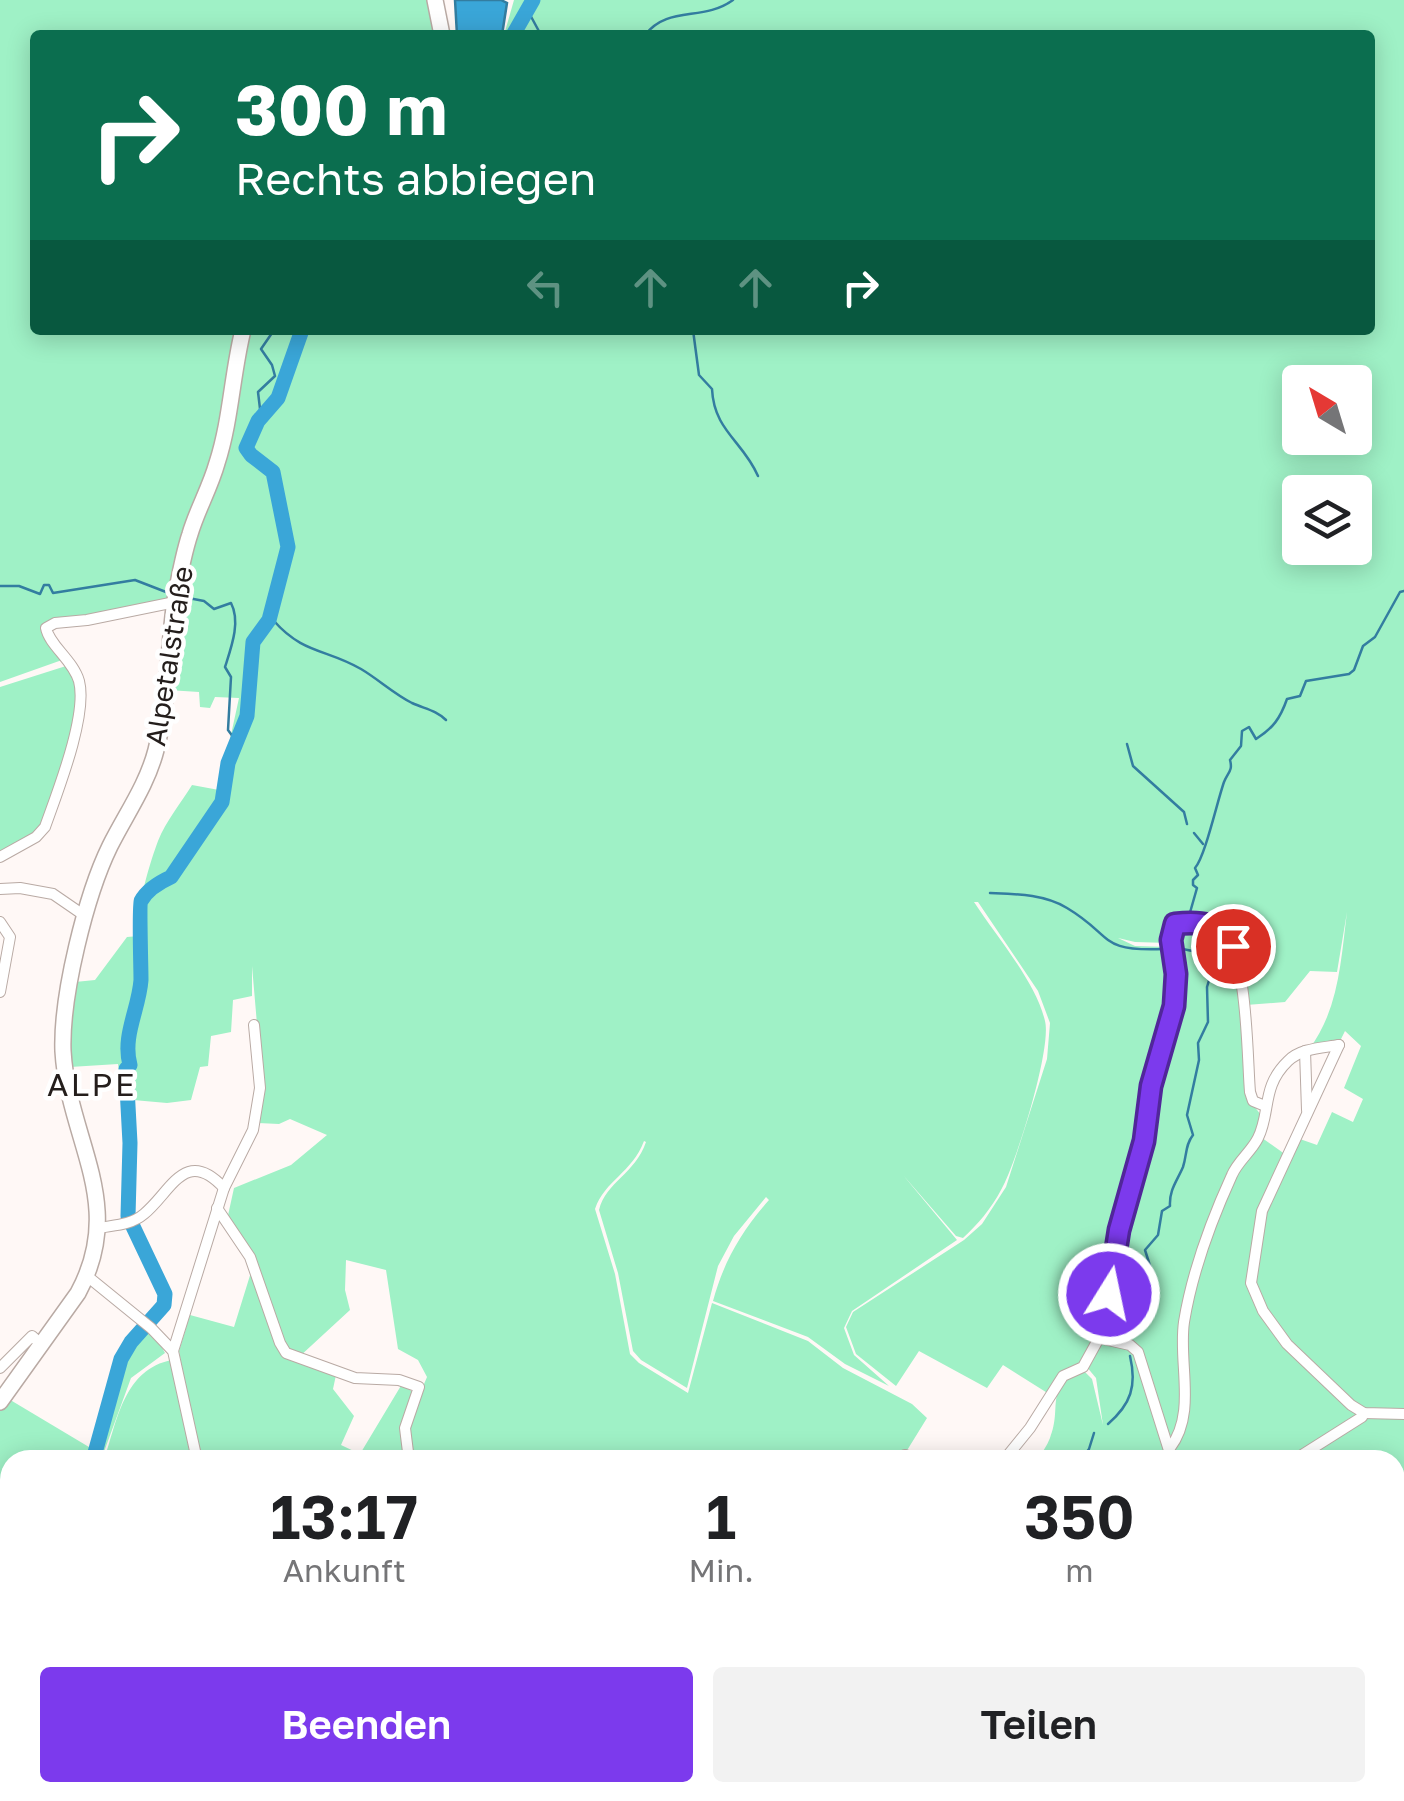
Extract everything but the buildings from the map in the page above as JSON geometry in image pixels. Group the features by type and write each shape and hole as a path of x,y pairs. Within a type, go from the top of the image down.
{"main road":[{"path":"435,0 441,30"},
{"name":"Alpetalstraße","path":"0,1402 88,1276 99,1228 94,1185 68,1086 63,1049 69,995 84,916 101,864 147,778 156,749 175,602 190,532 217,466 231,411 242,335"}],"street":[{"path":"0,856 36,837 44,827 81,706 75,670 46,628 55,623 175,602"},
{"path":"0,889 54,894 84,916"},
{"path":"0,922 10,937 0,992"},
{"path":"1012,1450 1063,1376 1084,1367 1100,1338 1119,1230 1144,1141 1151,1086 1174,1006 1176,974 1171,940 1175,924 1202,922 1222,931 1233,946 1243,987 1250,1092 1262,1106"},
{"path":"195,1450 173,1351 224,1188 254,1130 260,1088 254,1025"},
{"path":"1172,1450 1185,1419 1182,1353 1192,1281 1233,1172 1260,1136 1262,1106 1281,1069 1292,1056 1304,1051 1339,1046 1262,1211 1252,1283 1264,1312 1287,1344 1350,1405 1364,1413 1404,1414"},
{"path":"1304,1051 1307,1112"},
{"path":"99,1228 145,1214 181,1175 202,1171 224,1188"},
{"path":"218,1208 250,1257 286,1354 355,1378 398,1380 419,1388 405,1428 408,1450"},
{"path":"88,1276 152,1328 173,1351"},
{"path":"0,1368 32,1336 42,1345"},
{"path":"1100,1338 1130,1345 1138,1352 1169,1450"},
{"path":"1310,1450 1364,1413"}],"green space":[{"path":"0,0 433,0 438,30 30,30 30,335 239,335 228,410 171,598 54,622 47,639 62,660 0,682"},
{"path":"514,0 1404,0 1404,1450 1171,1450 1178,1439 1167,1434 1139,1351 1131,1343 1103,1331 1121,1231 1145,1141 1152,1086 1176,1006 1176,925 1211,927 1231,947 1241,987 1245,1078 1249,1098 1261,1115 1258,1135 1289,1157 1297,1138 1317,1145 1332,1112 1353,1122 1363,1099 1344,1088 1361,1046 1345,1031 1339,1043 1309,1049 1333,1001 1347,912 1337,972 1310,971 1285,1002 1246,1005 1238,955 1222,932 1210,925 1194,922 1175,922 1169,943 1118,938 1135,946 1168,947 1174,974 1173,1006 1150,1085 1143,1140 1117,1230 1098,1337 1083,1365 1062,1375 1049,1394 1003,1365 987,1388 919,1351 896,1386 856,1354 846,1327 853,1312 964,1240 982,1224 1006,1187 1047,1059 1050,1023 1038,991 978,902 974,902 1024,975 1040,1006 1046,1035 1043,1055 1031,1106 1007,1176 989,1210 963,1238 956,1236 903,1175 957,1240 852,1311 844,1328 854,1355 889,1386 845,1364 808,1337 713,1301 728,1260 769,1200 766,1197 734,1236 718,1266 687,1388 633,1351 618,1273 599,1210 646,1142 595,1209 615,1274 630,1354 639,1363 688,1393 712,1303 808,1341 843,1368 912,1404 927,1418 907,1450 409,1450 405,1429 427,1377 418,1360 398,1349 386,1270 346,1260 345,1290 350,1310 299,1357 287,1352 252,1256 227,1220 234,1188 291,1165 327,1135 290,1119 279,1124 258,1123 263,1094 252,966 252,996 233,1000 231,1032 211,1036 208,1066 200,1067 191,1100 167,1103 122,1099 118,1064 70,1067 75,982 95,980 127,937 139,936 141,902 155,850 165,826 192,785 219,790 239,698 215,697 210,708 200,707 199,692 168,690 185,564 220,467 246,335 1375,335 1375,30 505,30"},
{"path":"66,666 78,684 72,730 44,826 0,853 0,687"},
{"path":"252,1269 279,1349 336,1375 333,1389 354,1416 341,1445 352,1450 196,1450 179,1351 190,1315 234,1327"},
{"path":"141,1325 155,1335 165,1353 131,1378 105,1450 94,1450 122,1364"},
{"path":"1101,1340 1127,1346 1136,1355 1167,1450 1044,1450 1054,1427 1058,1392 1062,1384 1082,1369 1092,1379 1103,1425 1096,1378 1086,1366"},
{"path":"172,1360 189,1450 107,1450 133,1385 156,1365"},
{"path":"402,1384 414,1393 407,1450 362,1450"},
{"path":"7,1398 94,1450 0,1450 0,1408"}],"water":[{"path":"455,0 507,3 503,30 457,30"}],"waterway":[{"path":"516,30 533,0"},
{"path":"650,30 664,20 710,11 733,0"},
{"path":"528,11 538,30"},
{"path":"261,417 258,392 275,376 261,349 271,335"},
{"path":"96,1450 121,1359 164,1305 165,1294 128,1216 126,1069 130,1065 129,1033 141,980 141,901 171,877 222,802 228,763 247,716 253,642 269,620 288,547 273,472 246,448 258,421 278,398 300,335"},
{"path":"694,335 699,375 712,389 723,426 758,476"},
{"path":"0,586 19,586 40,594 44,585 49,585 53,593 135,580 166,592"},
{"path":"1189,916 1197,888 1193,885 1198,875 1195,868 1230,760 1241,746 1242,731 1249,727 1256,739 1275,722 1287,699 1300,696 1306,681 1354,670 1363,646 1375,637 1404,591"},
{"path":"183,597 204,601 214,609 231,603 234,610 234,635 225,667 231,677 228,730 236,741"},
{"path":"269,620 295,640 361,669 405,699 446,720"},
{"path":"1127,744 1133,766 1184,812 1187,824"},
{"path":"1194,833 1203,844"},
{"path":"990,893 1049,900 1067,908 1117,945 1164,949"},
{"path":"1131,1338 1151,1269 1145,1250 1158,1235 1162,1211 1170,1206 1172,1190 1193,1135 1187,1115 1199,1060 1198,1043 1208,1022 1207,987 1217,954 1211,942 1192,933 1191,928"},
{"path":"1178,948 1202,953 1212,967"},
{"path":"1108,1424 1130,1394 1130,1356"},
{"path":"1088,1450 1094,1433"}],"district":[{"name":"ALPE","path":"92,1085"}],"route":[{"path":"1109,1294 1119,1230 1144,1141 1151,1086 1174,1006 1176,974 1171,940 1175,924 1202,922 1222,931 1233,946"}]}
